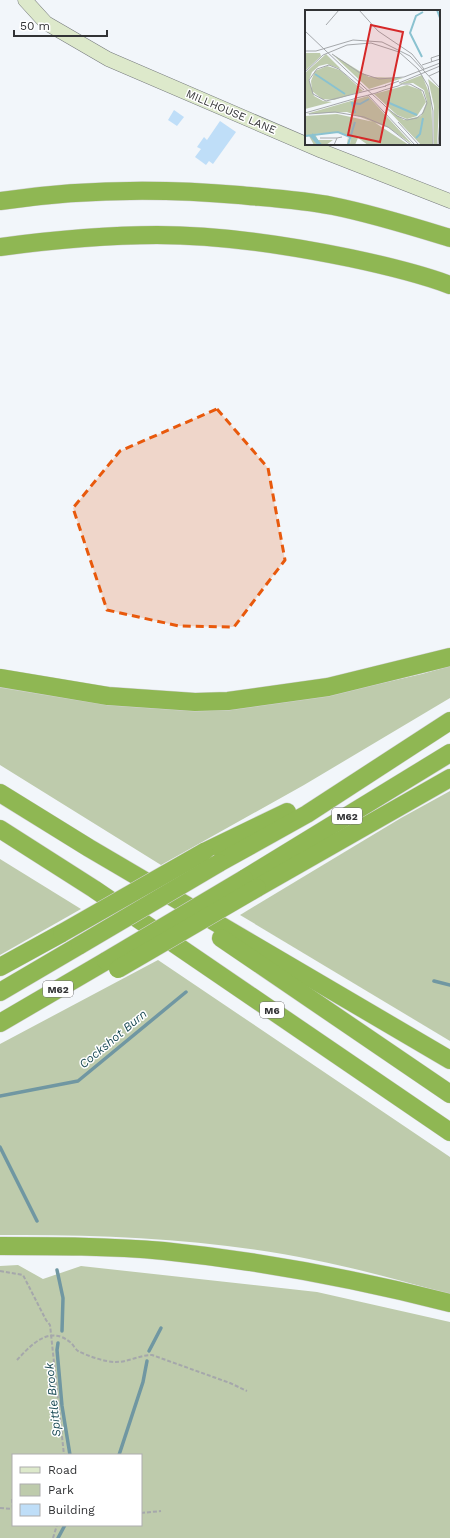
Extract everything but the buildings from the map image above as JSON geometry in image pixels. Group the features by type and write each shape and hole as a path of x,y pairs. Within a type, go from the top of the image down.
{"highway":[{"path":"0,201 85,191 196,191 276,198 332,206 383,217 450,238"},
{"path":"0,247 55,239 158,235 228,239 294,246 380,265 450,285"},
{"path":"0,678 108,696 195,702 228,701 328,687 450,657"},
{"name":"M62","path":"0,992 219,863 307,814 370,771 450,721"},
{"name":"M62","path":"5,1020 112,965 250,884 450,753"},
{"path":"0,967 204,852 370,771"},
{"path":"250,884 450,778"},
{"path":"0,793 89,848 450,1060"},
{"name":"M6","path":"0,829 94,889 450,1132"},
{"path":"0,842 94,889"},
{"path":"89,848 450,1094"},
{"path":"0,1246 61,1246 179,1253 255,1263 386,1287 450,1303"}],"street":[{"name":"MILLHOUSE LANE","path":"25,0 46,23 108,59 305,144"},
{"name":"MILLHOUSE LANE","path":"308,145 450,201"}],"path":[{"path":"0,1271 23,1275 50,1325 64,1454"},
{"path":"17,1360 41,1338 52,1334 71,1342 77,1351 103,1359 117,1362 152,1355 230,1383 247,1391"},
{"path":"0,1508 12,1510 12,1499"},
{"path":"142,1514 161,1511"},
{"path":"52,1538 57,1526"}],"highlighted area":[{"path":"217,409 268,468 285,560 234,627 179,626 107,610 73,508 120,451"}],"green space":[{"path":"450,666 450,698 304,785 161,865 0,765 0,684 80,700 338,693 422,674"},
{"path":"450,791 450,1041 240,915 401,818"},
{"path":"0,859 81,909 0,955"},
{"path":"158,960 450,1157 450,1294 331,1264 237,1247 158,1239 0,1235 0,1044"},
{"path":"18,1265 43,1279 81,1266 317,1292 450,1322 450,1538 0,1538 0,1266"}],"waterway":[{"name":"Cockshot Burn","path":"434,981 450,985"},
{"name":"Cockshot Burn","path":"0,1096 78,1081 186,992"},
{"name":"Spittle Brook","path":"0,1147 37,1221"},
{"name":"Spittle Brook","path":"57,1270 63,1298 62,1331"},
{"path":"149,1351 161,1328"},
{"name":"Spittle Brook","path":"58,1343 57,1350 62,1406 70,1454"},
{"path":"119,1454 143,1382 147,1361"},
{"name":"Spittle Brook","path":"58,1538 64,1526"}]}
